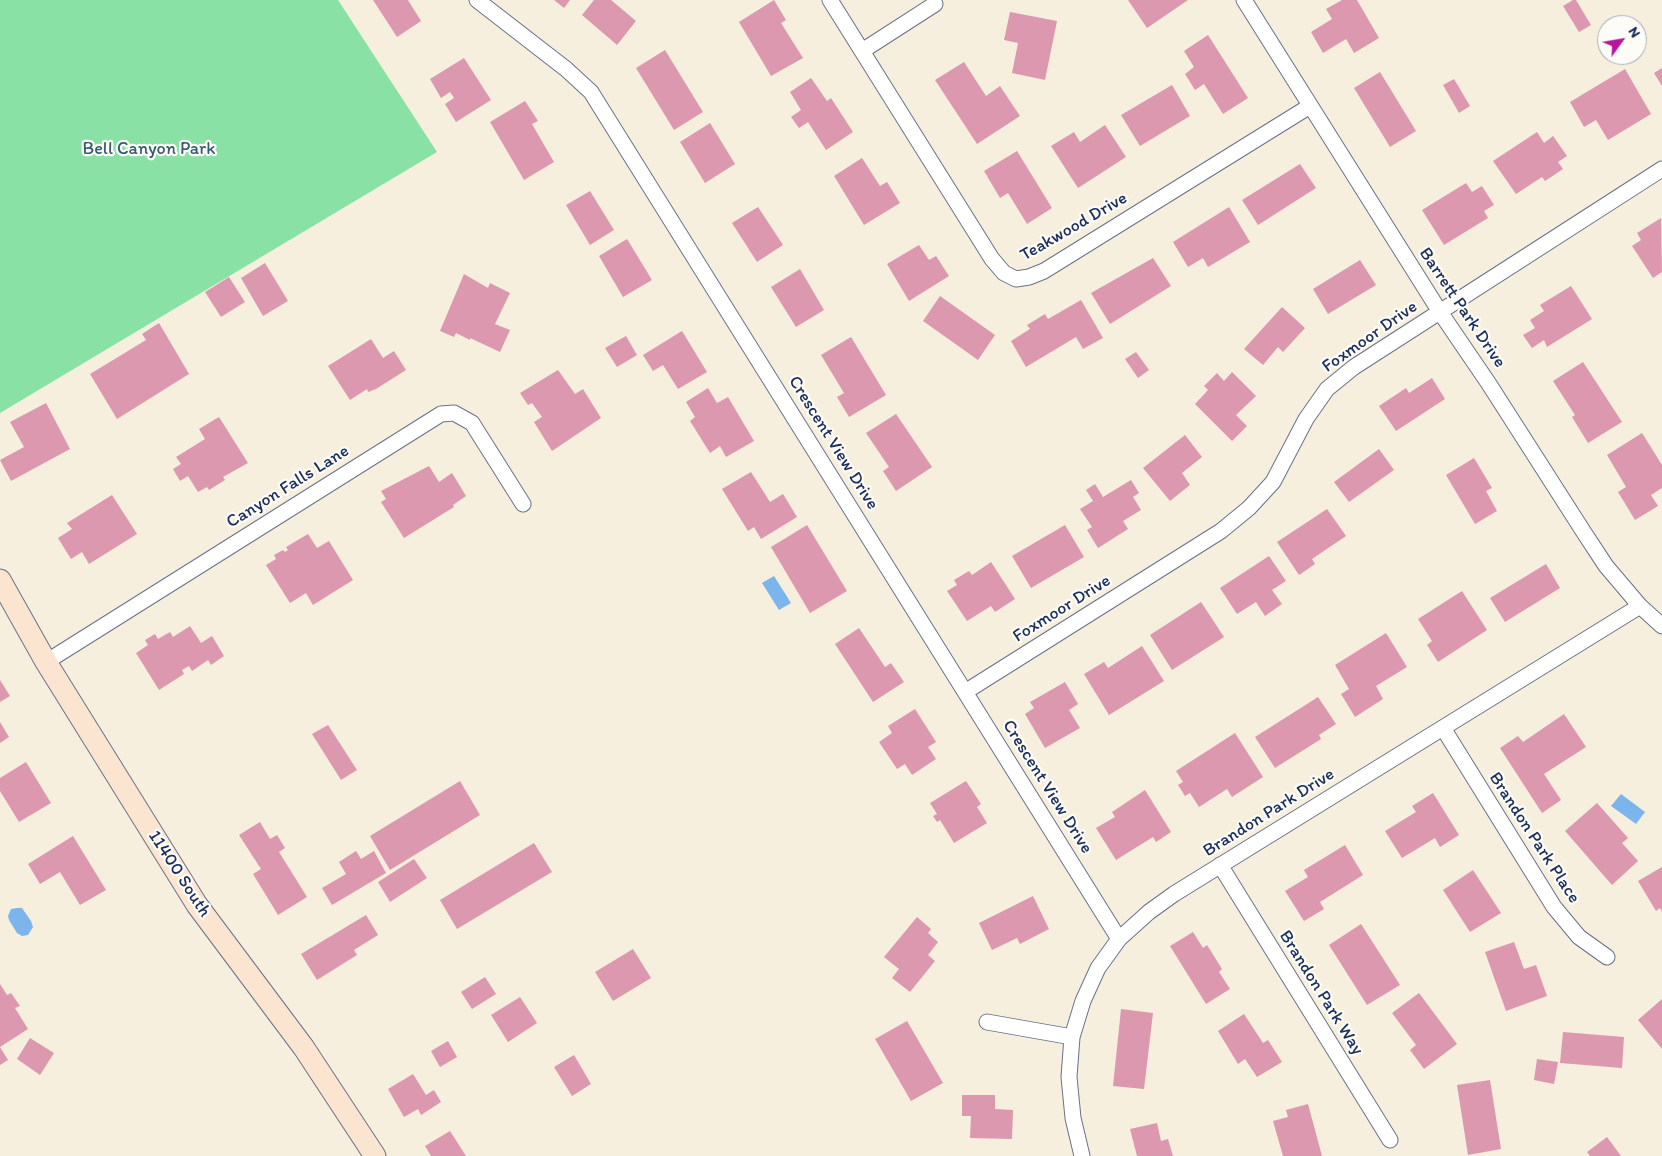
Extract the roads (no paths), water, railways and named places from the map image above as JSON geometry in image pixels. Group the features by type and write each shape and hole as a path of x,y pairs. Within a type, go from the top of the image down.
{"street":[{"name":"Crescent View Drive","path":"477,0 566,69 591,92 1120,939"},
{"name":"Teakwood Drive","path":"830,0 992,259 1004,273 1016,279 1029,277 1044,271 1310,106"},
{"name":"Barrett Park Drive","path":"1249,2 1310,106 1440,312 1489,384 1606,566 1640,606 1662,626"},
{"path":"862,51 935,4"},
{"name":"Foxmoor Drive","path":"965,692 1221,531 1249,508 1273,482 1306,419 1327,389 1354,367 1662,169"},
{"name":"Canyon Falls Lane","path":"46,662 441,414 461,415 472,423 522,504"},
{"name":"11400 South","path":"0,580 46,662 197,905 304,1048 375,1156"},
{"name":"Brandon Park Drive","path":"1082,1156 1073,1118 1069,1077 1072,1037 1083,1001 1098,968 1120,939 1149,912 1220,865 1640,606"},
{"name":"Brandon Park Place","path":"1443,728 1554,907 1579,937 1607,957"},
{"name":"Brandon Park Way","path":"1220,865 1390,1140"},
{"path":"987,1022 1072,1037"}],"water":[{"path":"774,576 791,603 779,610 762,583"},
{"path":"1621,794 1645,812 1636,824 1611,806"},
{"path":"22,908 31,921 33,927 28,935 22,936 17,933 9,920 8,916 11,909"}],"park label":[{"name":"Bell Canyon Park","path":"149,149"}]}
